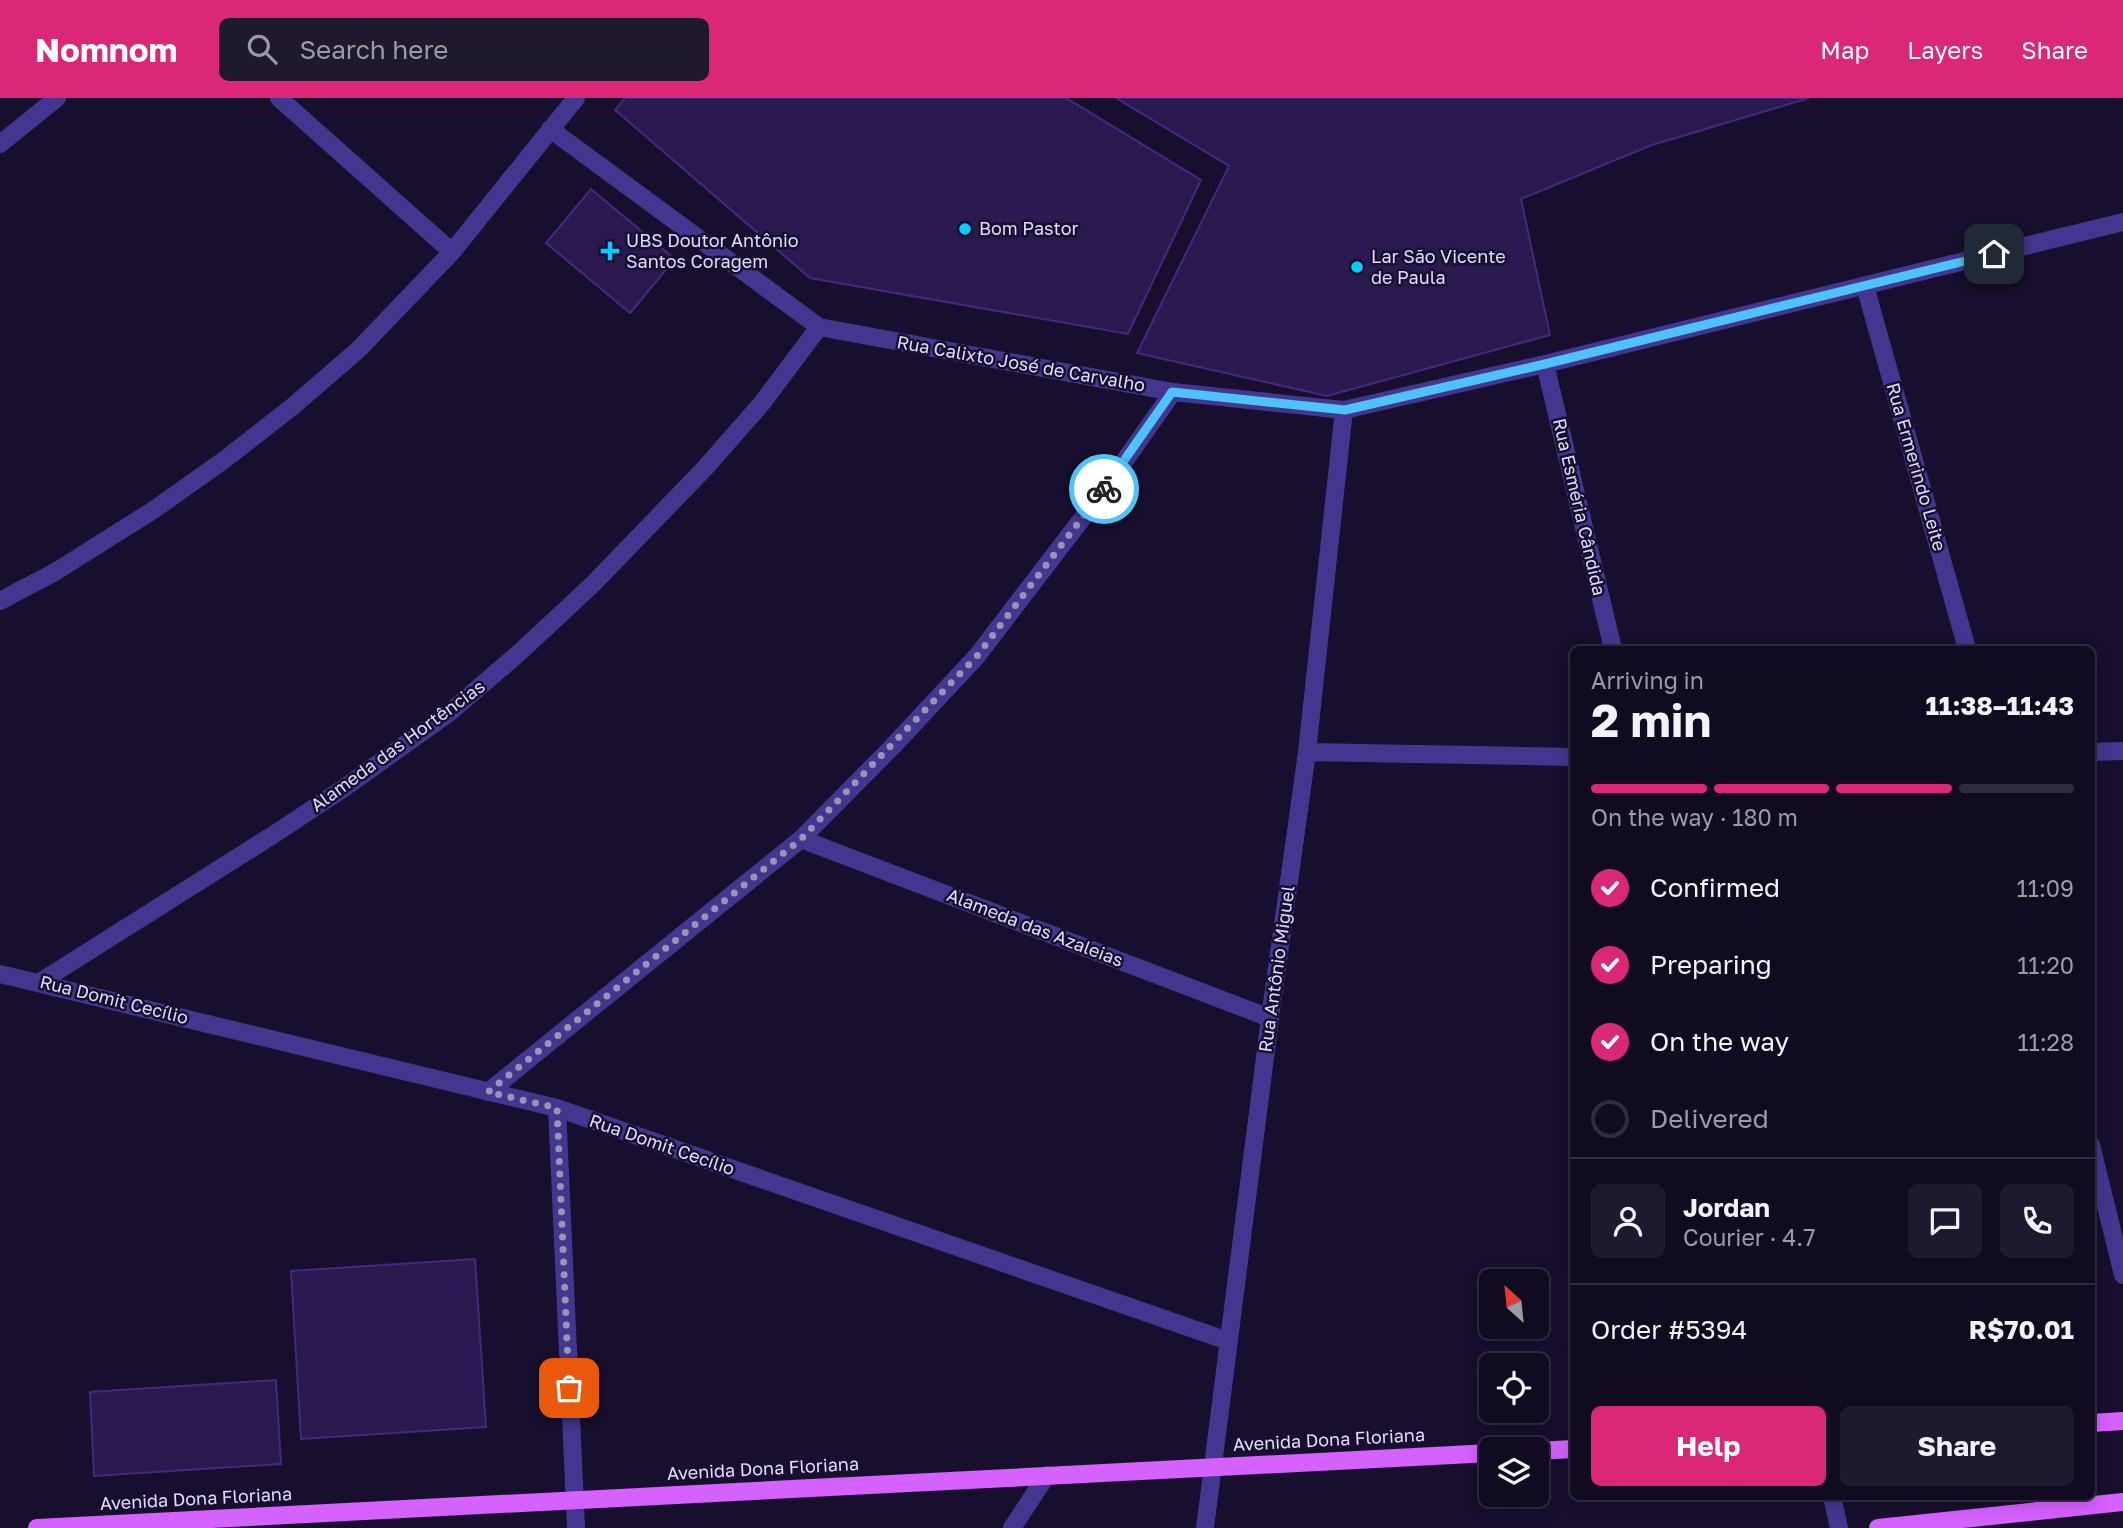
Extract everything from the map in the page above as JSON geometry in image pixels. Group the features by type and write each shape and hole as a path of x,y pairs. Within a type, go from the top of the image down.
{"main road":[{"path":"2095,1423 2123,1422"},
{"path":"1549,1450 1570,1449"},
{"name":"Avenida Dona Floriana","path":"37,1528 1479,1454"},
{"path":"1878,1528 2123,1502"}],"street":[{"path":"0,144 57,98"},
{"path":"279,98 452,252"},
{"path":"0,601 55,572 141,518 224,460 292,407 358,350 452,252 576,98"},
{"name":"Rua Calixto José de Carvalho","path":"550,129 819,327 1172,392 1345,410 1545,364 2123,222"},
{"name":"Rua Ermerindo Leite","path":"1865,286 1966,646"},
{"name":"Alameda das Hortências","path":"40,982 283,829 449,713 593,584 687,487 762,403 819,327"},
{"name":"Rua Esméria Cândida","path":"1545,364 1612,646"},
{"path":"488,1092 801,839 977,656 1104,490 1172,392"},
{"name":"Rua Antônio Miguel","path":"1205,1528 1307,752 1345,410"},
{"path":"2095,752 2123,751"},
{"path":"1307,752 1570,757"},
{"name":"Alameda das Azaleias","path":"801,839 1270,1018"},
{"name":"Rua Domit Cecílio","path":"0,974 557,1108 1228,1341"},
{"path":"557,1108 576,1528"},
{"path":"2095,1161 2123,1275"},
{"path":"1012,1528 1047,1475"},
{"path":"1833,1500 1839,1528"}],"building":[{"name":"Bom Pastor","path":"625,98 1066,98 1201,180 1128,334 810,278 615,110"},
{"name":"Lar São Vicente de Paula","path":"1116,98 1809,98 1652,145 1521,199 1550,335 1327,396 1137,353 1229,166"},
{"name":"UBS Doutor Antônio Santos Coragem","path":"591,189 675,259 630,313 546,243"},
{"path":"475,1259 486,1427 301,1439 291,1271"},
{"path":"276,1380 281,1464 94,1476 90,1392"}],"way so far":[{"path":"569,1388 557,1108 488,1092 801,839 977,656 1104,489"}],"place":[{"name":"Bom Pastor","path":"965,229"},
{"name":"UBS Doutor Antônio Santos Coragem","path":"610,251"},
{"name":"Lar São Vicente de Paula","path":"1357,267"}],"route":[{"path":"1104,489 1172,392 1345,410 1994,254"}]}
